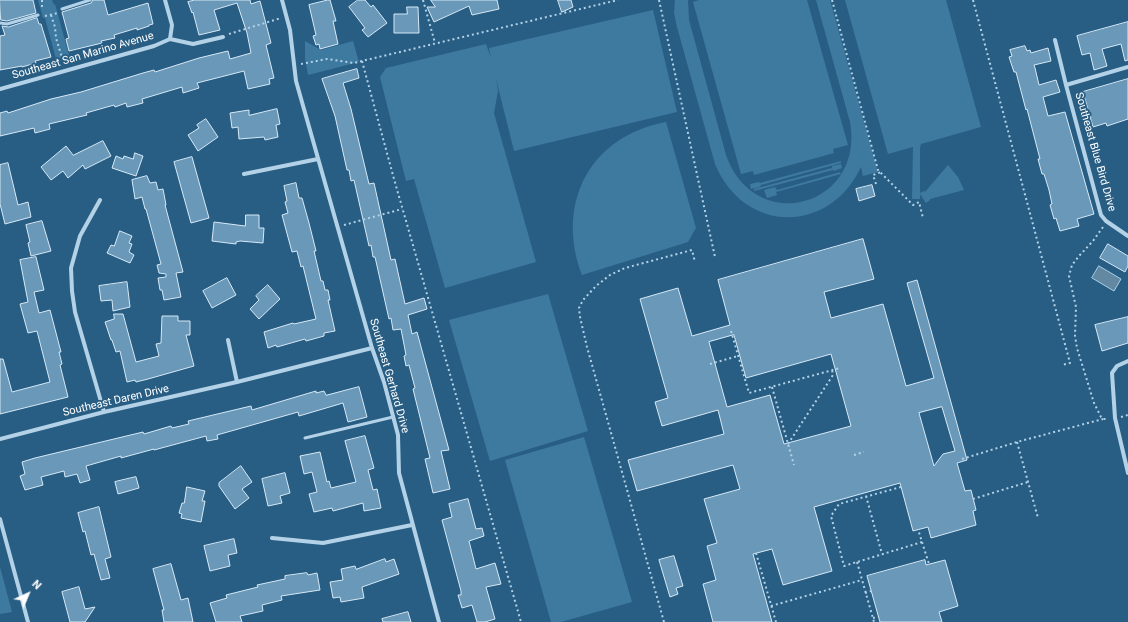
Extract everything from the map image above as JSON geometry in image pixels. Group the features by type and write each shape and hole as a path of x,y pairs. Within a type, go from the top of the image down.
{"street":[{"path":"165,0 172,25 170,39 193,44 223,37"},
{"name":"Southeast Gerhard Drive","path":"282,0 290,30 296,81 372,348 384,382 398,435 399,472 439,622"},
{"name":"Southeast San Marino Avenue","path":"0,89 154,46 170,39"},
{"name":"Southeast Blue Bird Drive","path":"1055,40 1101,216 1128,236"},
{"name":"Southeast Blue Bird Drive","path":"1066,85 1128,67"},
{"path":"244,174 318,159"},
{"path":"100,200 80,236 71,268 75,312 104,412"},
{"path":"228,340 238,382"},
{"name":"Southeast Daren Drive","path":"0,439 104,412 238,382 372,348"},
{"path":"1128,361 1116,366 1112,373 1115,418 1128,473"},
{"path":"0,519 28,622"},
{"path":"272,538 323,543 412,525"}],"lane":[{"path":"62,9 90,0"},
{"path":"0,23 7,24 38,15"},
{"path":"305,438 393,417"}],"path":[{"path":"42,0 42,7 45,16"},
{"path":"423,0 435,43"},
{"path":"294,65 328,59 354,62 362,61 618,0"},
{"path":"659,0 715,257"},
{"path":"832,0 878,170 913,205 919,202 923,218"},
{"path":"973,0 1070,363 1062,365"},
{"path":"38,15 41,18 58,13 62,9"},
{"path":"51,15 55,27 56,38 66,70"},
{"path":"223,37 228,34 286,16"},
{"path":"362,61 402,209 521,622"},
{"path":"876,184 873,175 881,172"},
{"path":"337,226 402,209"},
{"path":"1103,419 1094,403 1077,348 1075,336 1076,307 1069,276 1072,265 1093,241 1106,221"},
{"path":"664,622 587,347 579,308 583,300 596,286 610,275 625,268 692,250 695,262"},
{"path":"731,331 749,393 840,368"},
{"path":"710,364 738,356"},
{"path":"788,444 833,375 832,370"},
{"path":"772,387 794,465"},
{"path":"962,458 1103,419 1115,418"},
{"path":"1017,442 1038,518"},
{"path":"854,455 864,452"},
{"path":"973,499 1028,482"},
{"path":"901,487 839,504 831,516 844,566 922,542"},
{"path":"866,496 882,554"},
{"path":"918,529 929,564"},
{"path":"756,553 776,622"},
{"path":"856,562 874,622"},
{"path":"771,606 862,580"},
{"path":"865,593 871,591"},
{"path":"873,618 878,617"}],"shaded area":[{"path":"38,0 52,0 54,5 55,4 69,55 56,59 45,18 43,18"},
{"path":"675,0 688,0 689,20 726,155 740,181 760,196 782,203 804,201 825,191 841,175 850,151 850,122 816,0 830,0 878,172 863,176 861,167 847,189 829,205 808,214 787,217 766,214 746,204 728,187 715,164 677,27 674,13"},
{"path":"699,0 807,0 848,145 833,149 834,153 754,175 753,171 741,174 693,2"},
{"path":"845,0 946,0 981,127 921,144 920,193 925,192 948,165 958,177 964,190 930,199 926,203 920,194 920,199 912,199 913,147 888,154"},
{"path":"653,10 677,112 514,151 496,79 498,91 494,113 536,262 445,288 414,179 406,181 380,77 386,68 486,44 491,58 489,48"},
{"path":"305,41 321,50 353,41 359,62 308,75 305,58"},
{"path":"666,122 696,228 688,242 582,275 575,248 573,223 577,199 585,177 599,158 617,142 639,130"},
{"path":"841,161 841,163 751,189 750,184 760,183"},
{"path":"841,164 842,168 834,171 833,170 754,191 754,189 832,168 832,166"},
{"path":"840,172 841,174 776,192 777,195 767,198 764,190 775,187 777,190"},
{"path":"1099,266 1121,279 1114,291 1092,278"},
{"path":"548,294 588,431 490,461 449,320"},
{"path":"584,437 632,602 561,622 551,622 505,460"},
{"path":"0,567 12,612 0,614"}],"building":[{"path":"0,0 33,0 36,13 7,21 1,20"},
{"path":"93,0 104,0 108,15 148,3 153,24 137,30 137,28 114,35 115,38 101,41 102,43 69,51 66,39 69,38 62,12 91,3"},
{"path":"195,0 250,0 251,4 260,1 271,43 266,45 274,78 269,79 270,84 248,89 244,71 197,83 199,88 183,93 182,87 142,99 143,103 127,107 126,103 115,107 114,105 86,113 87,115 49,124 50,129 35,133 34,128 0,136 0,113 7,111 8,113 51,99 81,92 143,73 154,70 155,72 199,58 228,51 230,59 251,53 247,33 237,3 214,10 220,30 199,35 193,12 192,13 188,2"},
{"path":"330,0 336,21 333,21 338,44 320,49 319,44 316,45 313,36 316,35 309,5"},
{"path":"358,0 365,0 371,7 373,5 387,23 368,37 362,30 365,28 349,7"},
{"path":"431,0 497,0 499,9 472,15 469,6 434,22 427,7 435,7"},
{"path":"558,0 571,0 573,7 562,12"},
{"path":"407,7 418,7 419,33 394,33 394,14 407,14"},
{"path":"37,18 39,24 41,24 51,57 35,61 36,63 22,67 0,70 0,36 5,35 2,26 8,27"},
{"path":"1128,22 1128,60 1125,61 1121,44 1102,49 1107,66 1094,70 1090,53 1082,55 1077,36"},
{"path":"1025,46 1027,51 1030,50 1031,53 1048,48 1051,61 1034,65 1039,85 1056,80 1060,92 1043,97 1048,116 1065,112 1094,214 1077,219 1079,226 1060,231 1056,218 1054,219 1050,205 1052,204 1049,190 1044,174 1042,174 1038,159 1040,159 1027,109 1026,110 1016,72 1014,72 1009,57 1012,56 1010,50"},
{"path":"357,69 359,78 343,83 351,109 369,184 374,183 391,260 395,259 405,304 424,298 427,309 408,315 412,334 417,332 449,450 441,451 450,489 433,493 425,459 430,458 413,389 415,388 409,365 406,366 404,356 406,355 401,329 393,330 391,318 389,319 375,257 373,257 371,245 369,246 354,180 351,181 349,170 347,170 335,116 322,79"},
{"path":"1128,79 1128,119 1107,126 1106,123 1093,127 1083,92"},
{"path":"277,109 280,124 276,125 278,137 265,140 264,137 239,139 238,127 232,128 230,113 249,110 249,115"},
{"path":"206,119 218,137 198,151 188,135 199,128 197,125"},
{"path":"103,141 111,156 85,169 83,165 68,178 63,171 51,180 41,167 66,146 73,155"},
{"path":"135,153 143,156 136,176 112,168 116,156 123,159 124,156 133,159"},
{"path":"192,157 209,218 191,223 174,162"},
{"path":"8,163 18,205 28,202 31,217 5,224 0,204 0,165"},
{"path":"147,176 150,183 156,182 158,190 163,189 165,205 183,272 176,273 181,297 164,300 162,290 160,290 158,278 166,277 166,274 159,273 157,265 161,264 146,209 142,197 135,199 132,180"},
{"path":"296,183 299,198 302,198 309,223 321,281 323,281 325,290 328,290 330,300 328,300 335,331 324,333 324,336 306,341 305,339 268,348 264,332 293,323 316,319 303,266 301,267 297,251 292,252 282,215 288,213 285,202 287,201 284,186"},
{"path":"872,185 875,196 859,201 856,189"},
{"path":"246,215 259,215 259,228 264,228 263,243 240,241 236,242 236,244 212,241 214,222 245,226"},
{"path":"42,221 51,251 31,256 28,243 30,242 26,225"},
{"path":"120,231 132,236 129,243 132,244 129,252 134,255 130,263 107,253 111,245 114,246"},
{"path":"863,239 874,279 824,292 831,318 883,304 906,386 934,378 907,283 917,280 967,460 957,463 965,491 971,490 976,510 973,511 976,525 931,538 928,527 913,531 900,483 814,507 832,571 783,585 772,549 753,554 772,622 713,622 703,584 716,580 707,546 717,543 704,499 740,489 733,465 637,491 628,460 724,434 718,410 662,426 655,402 668,398 640,299 678,288 692,336 730,325 718,280","holes":["734,335 746,378 831,354 851,426 784,444 770,395 727,407 709,342","942,407 955,451 943,454 934,466 919,413"]},
{"path":"1108,244 1128,256 1128,266 1125,272 1100,258"},
{"path":"36,257 44,290 34,292 39,313 50,310 61,352 59,352 62,364 60,365 68,397 0,414 0,359 3,359 12,392 50,382 37,331 28,333 20,304 28,302 20,260"},
{"path":"227,278 236,295 212,308 203,291"},
{"path":"127,282 130,307 113,311 112,300 101,301 99,286"},
{"path":"268,285 280,299 259,319 250,309 259,300 256,296"},
{"path":"114,314 123,314 136,362 159,356 156,344 161,343 162,316 178,316 178,321 190,321 190,335 186,335 194,366 136,382 135,380 127,382 120,351 116,352 105,322 114,319"},
{"path":"1128,317 1128,343 1102,351 1095,325"},
{"path":"359,387 367,417 348,422 343,403 299,416 298,412 217,435 218,439 207,441 206,436 121,458 121,456 86,466 90,480 80,483 77,474 65,477 64,471 41,477 43,485 25,490 20,476 25,474 22,462 35,458 143,432 144,434 171,426 172,428 189,424 188,421 251,406 252,410 316,391 316,393 324,391 326,395"},
{"path":"365,436 374,468 368,470 373,490 377,489 381,508 364,511 363,503 333,511 332,508 314,512 309,494 317,492 312,472 304,474 300,456 320,452 327,482 329,481 331,488 356,482 345,441"},
{"path":"241,466 252,482 242,489 249,498 235,509 219,486 219,483"},
{"path":"285,473 290,493 280,496 282,503 268,506 262,479"},
{"path":"136,477 139,488 118,494 115,482"},
{"path":"187,487 205,491 202,501 205,501 201,522 181,518 182,514 179,513 182,503 184,503"},
{"path":"468,499 476,529 482,528 484,536 469,541 476,569 495,563 501,584 486,587 495,619 485,622 477,622 472,605 462,608 458,595 461,595 461,591 442,520 452,517 449,504"},
{"path":"99,507 111,557 105,559 110,578 101,580 94,554 91,555 85,531 83,532 78,513"},
{"path":"234,539 237,553 228,555 230,566 210,571 204,546"},
{"path":"674,556 683,586 676,588 678,594 670,597 659,560"},
{"path":"385,559 386,562 394,559 399,574 362,587 364,598 341,602 340,597 333,598 330,582 343,580 341,569 355,566 356,569"},
{"path":"925,560 926,565 945,560 958,606 939,612 942,622 880,622 867,576"},
{"path":"171,564 181,600 188,598 193,622 164,622 162,610 164,610 153,569"},
{"path":"307,573 308,575 317,573 320,590 281,596 282,600 262,605 263,611 240,616 242,622 216,622 210,603 227,598 226,595 258,587 257,585 285,579 285,576"},
{"path":"79,587 85,609 95,607 85,622 70,622 62,592"},
{"path":"408,612 411,622 383,622 382,619"}]}
